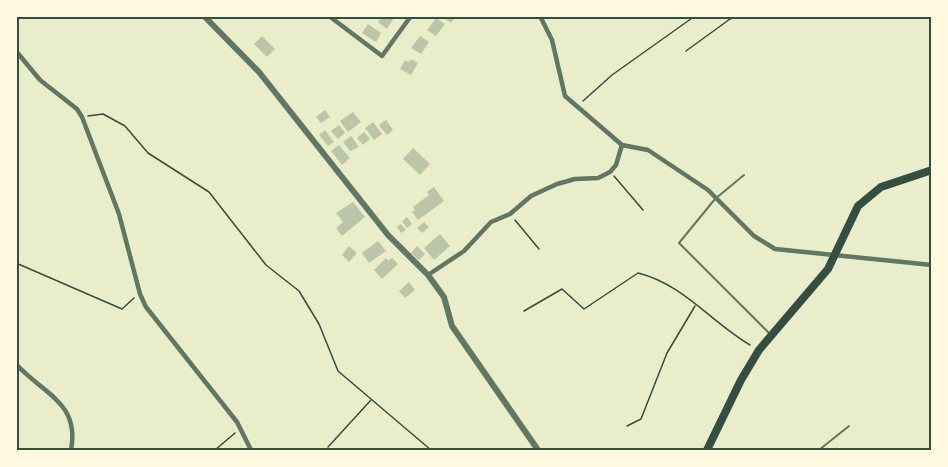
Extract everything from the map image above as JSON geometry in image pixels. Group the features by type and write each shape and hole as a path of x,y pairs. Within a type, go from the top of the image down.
{"main road":[{"path":"707,450 759,350 770,334 822,277 835,257 851,217 868,195 880,187 932,170"}],"street":[{"path":"204,16 259,72 388,235 428,275 444,297 452,326 538,450"},
{"path":"329,16 382,56 411,16"},
{"path":"540,16 552,40 565,96 622,145 648,150 708,190 766,245 775,249 835,257 932,265"},
{"path":"16,51 28,68 77,109 82,117 119,214 140,294 146,308 240,428 251,450"},
{"path":"428,275 464,251 491,222 510,213 531,196 557,184 574,179 598,178 610,172 616,165 622,145"},
{"path":"16,364 59,400 67,413 73,436 71,450"}],"lane":[{"path":"744,175 715,199 679,243 770,334"},
{"path":"819,450 849,426"}],"path":[{"path":"578,106 612,75 695,16"},
{"path":"719,16 729,19"},
{"path":"686,51 729,19 738,16"},
{"path":"82,117 103,114 125,126 148,153 209,192 266,265 299,291 319,324 338,371 431,450"},
{"path":"610,172 642,210"},
{"path":"510,213 539,249"},
{"path":"16,263 122,309 140,294"},
{"path":"524,312 562,289 584,309 638,273 655,277 711,315 724,330 759,350"},
{"path":"627,426 641,419 668,353 695,305"},
{"path":"328,447 371,399"},
{"path":"215,450 219,449 240,428"}],"building":[{"path":"382,16 395,16 387,29 378,22"},
{"path":"441,16 456,16 451,23"},
{"path":"436,18 445,24 436,36 427,30"},
{"path":"368,24 381,33 376,42 362,33"},
{"path":"262,36 275,49 267,57 254,44"},
{"path":"420,36 429,42 421,54 411,48"},
{"path":"411,59 418,63 411,75 400,69 405,60 409,62"},
{"path":"325,110 330,117 321,123 316,117"},
{"path":"353,112 361,122 348,132 340,121"},
{"path":"386,120 393,130 387,135 379,125"},
{"path":"373,122 382,134 374,140 365,128"},
{"path":"339,125 345,133 338,139 331,131"},
{"path":"325,130 334,142 328,146 319,135"},
{"path":"364,132 370,139 363,145 357,138"},
{"path":"351,136 359,147 350,151 343,142"},
{"path":"339,145 350,158 342,165 331,151"},
{"path":"413,148 430,164 420,175 403,159"},
{"path":"434,187 444,201 418,220 412,212 415,210 413,207 429,195 427,192"},
{"path":"353,202 365,217 342,236 336,228 343,222 336,213"},
{"path":"407,217 412,224 407,228 402,221"},
{"path":"424,222 429,227 422,233 417,228"},
{"path":"401,224 406,230 401,233 397,227"},
{"path":"440,234 450,246 434,260 424,248"},
{"path":"378,241 386,251 369,263 362,253"},
{"path":"349,246 357,253 349,262 342,255"},
{"path":"417,246 425,254 419,260 411,253"},
{"path":"386,258 388,261 392,258 398,264 382,279 374,270"},
{"path":"409,282 415,290 405,298 399,291"}]}
